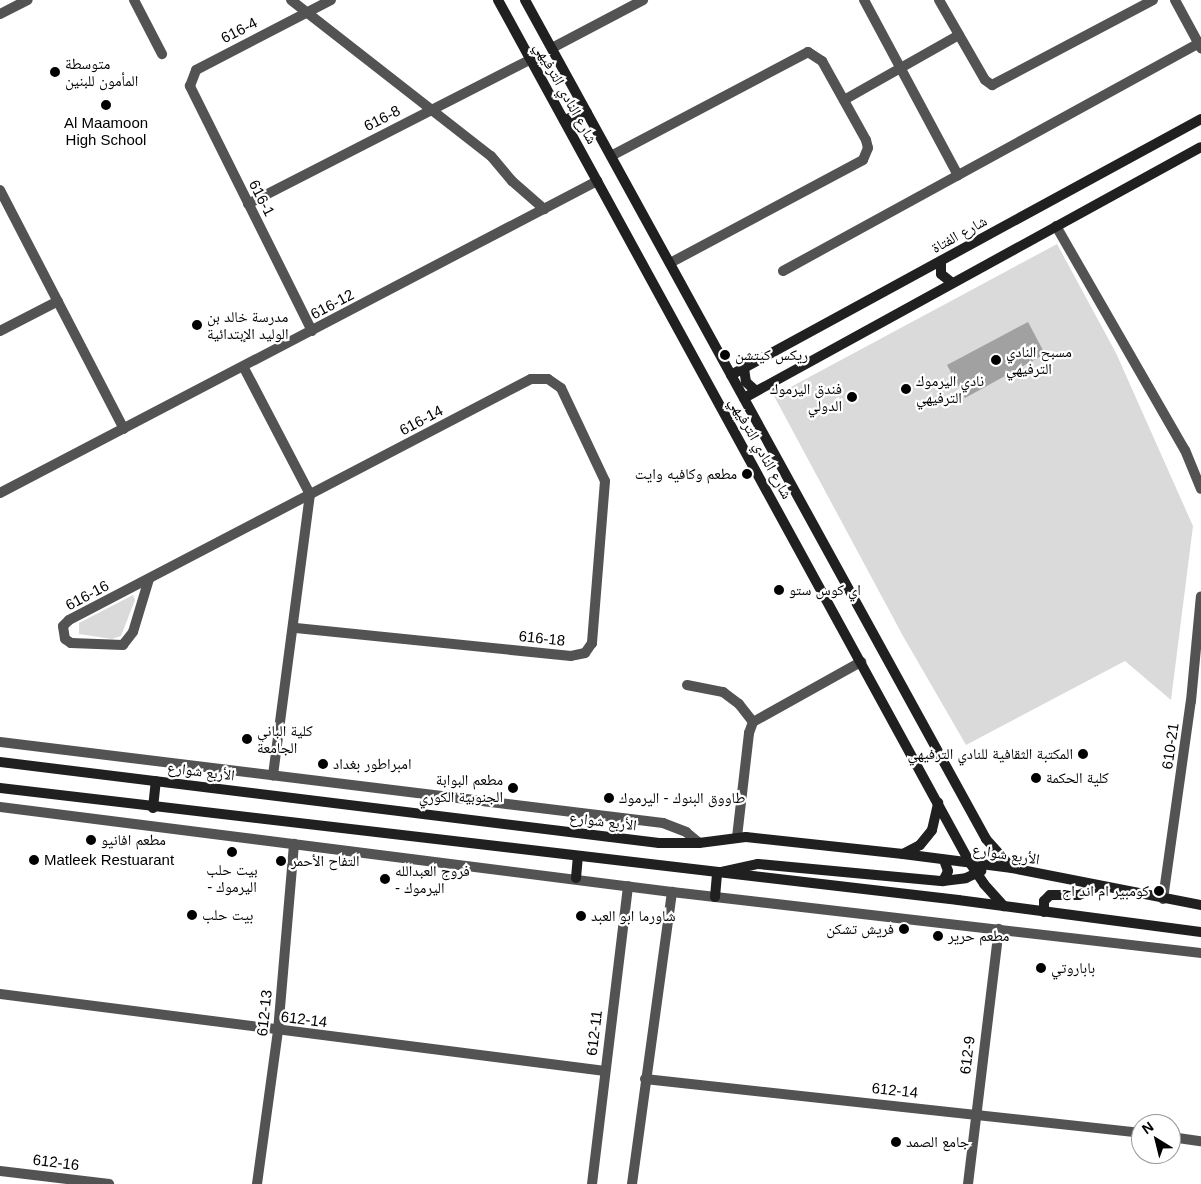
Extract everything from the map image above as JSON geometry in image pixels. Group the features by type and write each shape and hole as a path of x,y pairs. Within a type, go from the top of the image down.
{"street":[{"path":"0,14 28,0"},
{"path":"134,0 162,54"},
{"path":"291,0 491,156 512,181 544,209"},
{"name":"616-4","path":"191,77 204,65 331,0"},
{"name":"شارع النادي الترفيهي","path":"498,0 970,863 1004,906"},
{"name":"شارع النادي الترفيهي","path":"525,0 986,839 1012,868"},
{"path":"552,48 643,0"},
{"path":"864,0 958,175"},
{"path":"939,0 985,80 992,85 1153,0"},
{"path":"783,271 1200,44 1175,0"},
{"path":"844,100 959,35"},
{"path":"611,156 803,53 819,57 844,100 868,144 863,160 670,263"},
{"name":"616-8","path":"248,204 530,60"},
{"name":"616-1","path":"191,77 192,94 312,331"},
{"path":"564,120 587,112"},
{"name":"شارع الفتاة","path":"731,375 1201,119"},
{"path":"744,398 951,282 1201,147"},
{"name":"616-12","path":"0,493 244,368 597,181"},
{"path":"0,190 124,429"},
{"path":"1056,226 1185,450 1200,483"},
{"path":"941,261 941,274 951,282"},
{"path":"0,331 58,301"},
{"path":"244,368 310,494 273,776"},
{"path":"744,368 746,382 756,391"},
{"name":"616-14","path":"310,494 531,380 548,379"},
{"name":"616-18","path":"292,628 572,656 585,653 592,643 605,481 561,388 548,379"},
{"name":"616-16","path":"149,579 133,632 124,645 71,643 65,639 64,626 69,620 310,494"},
{"name":"610-21","path":"1163,899 1192,701 1201,596"},
{"path":"737,837 748,733 753,722 860,662"},
{"path":"687,685 723,692 739,704 753,722"},
{"path":"0,742 663,823 686,832 699,843"},
{"name":"الأربع شوارع","path":"0,762 659,843 699,843 737,837 903,854 1012,868 1201,905"},
{"path":"153,808 156,781"},
{"path":"0,788 153,808 1004,906 1200,933"},
{"path":"903,854 920,845 932,830 938,802"},
{"path":"0,807 576,878 672,892 1201,953"},
{"name":"612-13","path":"257,1184 278,1031 294,844"},
{"path":"717,873 772,864 942,881 977,873 998,854"},
{"path":"576,878 578,857"},
{"path":"942,881 948,871 944,860"},
{"path":"714,897 717,873"},
{"name":"612-11","path":"592,1184 628,886"},
{"path":"1044,912 1044,902 1050,896 1079,895 1098,886"},
{"path":"632,1184 672,892"},
{"name":"612-9","path":"968,1184 999,929"},
{"name":"612-14","path":"0,994 278,1031 605,1071"},
{"name":"612-14","path":"645,1079 975,1114 1131,1133"},
{"path":"1181,1138 1201,1140"},
{"name":"612-16","path":"0,1171 109,1184"}],"shaded area":[{"name":"نادي اليرموك الترفيهي","path":"1057,244 1116,353 1193,526 1171,700 1125,661 966,745 903,636 774,396"},
{"name":"مسبح النادي الترفيهي","path":"1028,322 1045,354 965,398 947,365"},
{"path":"133,595 135,600 121,636 112,639 79,634 79,623"}],"place":[{"name":"متوسطة المأمون للبنين","path":"55,72"},
{"name":"Al Maamoon High School","path":"106,105"},
{"name":"مدرسة خالد بن الوليد الإبتدائية","path":"197,325"},
{"name":"ريكس كيتشن","path":"725,355"},
{"name":"مسبح النادي الترفيهي","path":"996,360"},
{"name":"نادي اليرموك الترفيهي","path":"906,389"},
{"name":"فندق اليرموك الدولي","path":"852,397"},
{"name":"مطعم وكافيه وايت","path":"747,474"},
{"name":"اي كوس ستو","path":"779,590"},
{"name":"كلية الباني الجامعة","path":"247,739"},
{"name":"المكتبة الثقافية للنادي الترفيهي","path":"1083,754"},
{"name":"امبراطور بغداد","path":"323,764"},
{"name":"كلية الحكمة","path":"1036,778"},
{"name":"مطعم البوابة الجنوبية الكوري","path":"513,788"},
{"name":"طاووق البنوك - اليرموك","path":"609,798"},
{"name":"مطعم افانيو","path":"91,840"},
{"name":"بيت حلب - اليرموك","path":"232,852"},
{"name":"Matleek Restuarant","path":"34,860"},
{"name":"التفاح الأحمر","path":"281,861"},
{"name":"فروج العبدالله - اليرموك","path":"385,879"},
{"name":"كومبير ام اند اج","path":"1159,891"},
{"name":"بيت حلب","path":"192,915"},
{"name":"شاورما ابو العبد","path":"581,916"},
{"name":"فريش تشكن","path":"904,929"},
{"name":"مطعم حرير","path":"938,936"},
{"name":"باباروتي","path":"1041,968"},
{"name":"جامع الصمد","path":"896,1142"}]}
